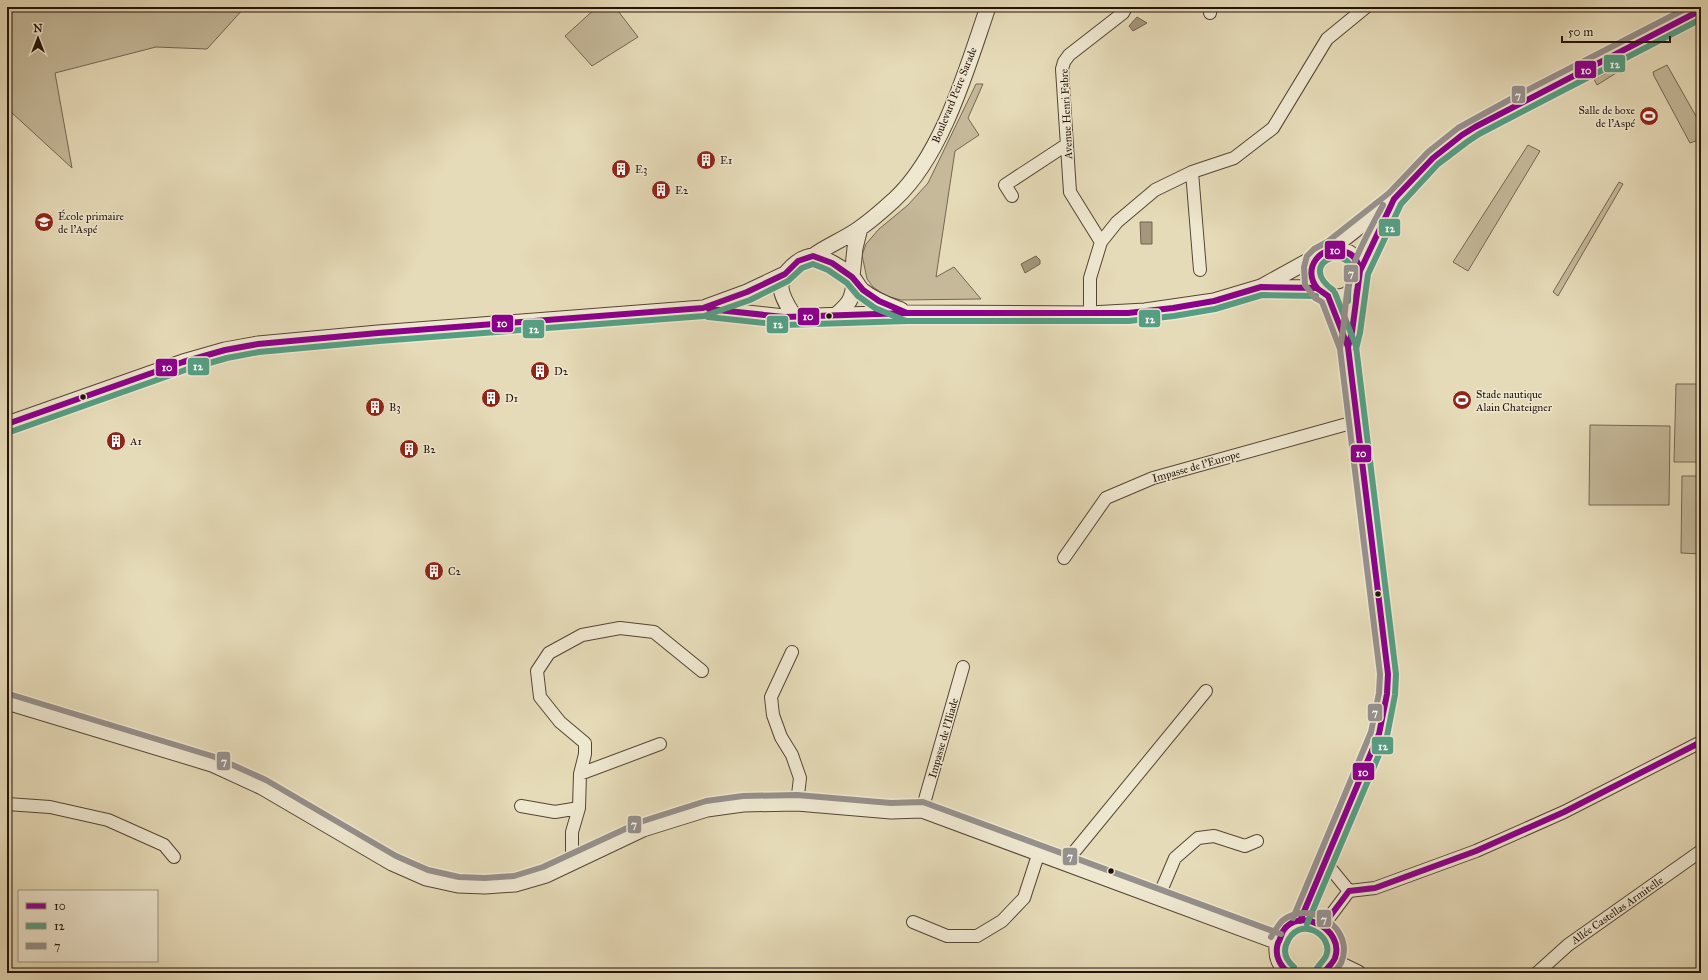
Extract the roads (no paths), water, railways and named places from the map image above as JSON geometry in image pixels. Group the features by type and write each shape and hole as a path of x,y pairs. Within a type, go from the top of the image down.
{"street":[{"name":"Boulevard Peire Sarade","path":"814,256 860,228 896,198 916,175 937,141 964,75 988,7"},
{"name":"Avenue Henri Fabre","path":"1101,242 1070,192 1062,69 1064,62 1069,55 1123,13 1126,7"},
{"path":"1090,314 1090,278 1101,242 1117,222 1155,190 1192,172 1234,158 1273,128 1327,39 1366,7"},
{"path":"7,424 182,362 225,350 258,344 378,333 703,308 784,317 907,312 1090,314 1173,308 1214,301 1261,287 1325,252 1394,199 1433,158 1469,131 1701,10"},
{"path":"1012,196 1005,185 1066,145"},
{"path":"1192,172 1200,270"},
{"path":"1261,287 1322,292 1341,297 1353,291 1394,199"},
{"path":"836,315 848,305 853,295 855,248 860,228"},
{"path":"1300,921 1326,863 1379,734 1387,694 1387,657 1348,347 1338,318 1311,275 1312,268 1325,252 1338,248 1350,253 1359,264 1359,278 1352,332 1348,347"},
{"path":"703,308 747,292 785,274 798,262 814,256 832,263 853,279 863,290 879,301 907,312"},
{"path":"785,274 781,288 786,304 794,316"},
{"name":"Impasse de l'Europe","path":"1064,558 1106,498 1153,478 1358,421"},
{"path":"572,863 572,832 579,808 580,774 585,754 585,743 560,722 540,696 537,671 549,653 582,635 620,628 654,632 702,671"},
{"path":"792,652 771,698 773,716 781,737 792,754 800,778 797,803"},
{"name":"Impasse de l'Iliade","path":"922,810 963,667"},
{"path":"1065,863 1206,691"},
{"path":"7,702 212,764 262,787 392,863 426,878 458,885 484,886 515,884 546,875 643,829 707,809 743,804 797,803 891,811 922,810 1039,852 1278,942"},
{"path":"1325,927 1328,919 1349,891 1375,888 1476,851 1564,812 1701,742"},
{"path":"580,774 660,744"},
{"path":"7,804 50,807 108,820 164,845 174,857"},
{"path":"521,806 555,812 579,808"},
{"path":"1158,898 1175,858 1198,838 1214,836 1245,846 1257,841"},
{"name":"Allée Castellas Armitelle","path":"1538,973 1568,945 1701,851"},
{"path":"912,922 947,936 977,936 1002,921 1024,898 1039,852"},
{"path":"1326,863 1349,891"},
{"path":"1289,973 1281,965 1278,958 1278,942 1284,930 1300,921 1313,921 1325,927 1331,934 1335,943 1335,952 1328,967 1358,973"}],"place":[{"name":"Salle de boxe de l'Aspé","path":"1649,116"},
{"name":"E1","path":"706,160"},
{"name":"E3","path":"621,169"},
{"name":"E2","path":"661,190"},
{"name":"École primaire de l’Aspé","path":"44,222"},
{"name":"D2","path":"540,371"},
{"name":"D1","path":"491,398"},
{"name":"Stade nautique Alain Chateigner","path":"1462,400"},
{"name":"B3","path":"375,407"},
{"name":"A1","path":"116,441"},
{"name":"B2","path":"409,449"},
{"name":"C2","path":"434,571"}]}
